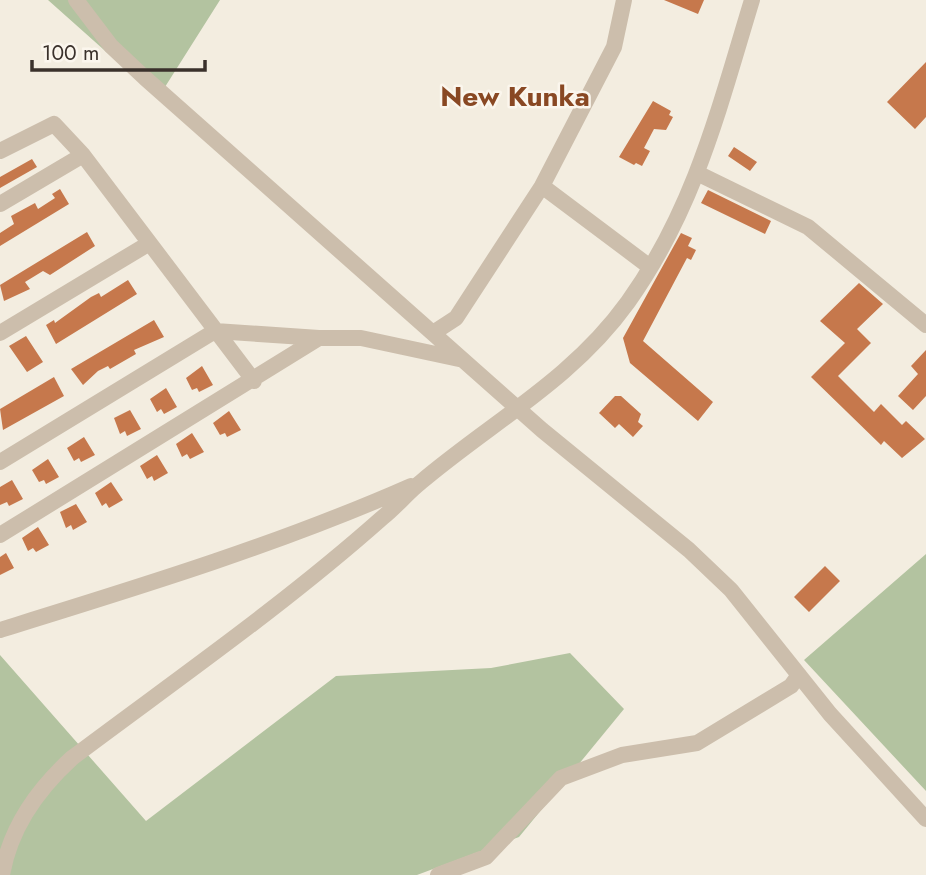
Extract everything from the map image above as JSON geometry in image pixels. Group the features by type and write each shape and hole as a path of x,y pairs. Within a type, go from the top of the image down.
{"street":[{"path":"76,0 111,46 145,78 462,360 723,582 830,714 926,819"},
{"path":"433,333 456,318 542,186 614,47 624,0"},
{"path":"2,875 22,818 44,784 72,758 322,568 383,518 419,483 517,407 565,374 585,355 629,300 650,267 699,174 752,0"},
{"path":"0,151 54,124 83,155 254,381"},
{"path":"0,204 83,155"},
{"path":"699,174 808,227 926,325"},
{"path":"542,186 650,267"},
{"path":"0,332 148,244"},
{"path":"0,462 215,331 361,338 462,360"},
{"path":"0,535 254,381 319,338"},
{"path":"0,630 209,565 343,516 419,483"},
{"path":"438,875 486,857 561,778 622,755 697,743 792,686 799,675"}],"green space":[{"path":"48,0 220,0 158,98"},
{"path":"926,554 926,791 804,660"},
{"path":"570,653 624,709 519,837 417,875 0,875 0,655 146,821 336,676 491,668"}],"building":[{"path":"664,0 704,0 698,14"},
{"path":"926,62 926,117 915,129 887,102"},
{"path":"653,101 671,111 669,115 673,117 666,130 654,129 644,148 650,151 642,166 636,163 634,165 619,157"},
{"path":"734,147 757,162 750,171 728,156"},
{"path":"32,159 37,167 0,188 0,177"},
{"path":"60,189 69,204 0,246 0,233 14,224 11,216 35,203 38,209 55,198 52,194"},
{"path":"708,190 771,221 765,234 701,203"},
{"path":"87,232 95,246 50,275 43,271 25,282 30,289 4,301 0,285"},
{"path":"681,233 692,238 688,246 696,250 691,260 687,258 643,341 713,402 698,421 630,363 623,338"},
{"path":"128,280 137,294 56,344 46,325 54,320 55,323 91,297 99,293 101,297"},
{"path":"859,283 883,304 857,329 871,343 838,376 874,412 881,404 902,425 906,421 925,439 902,458 884,441 881,445 811,377 845,343 820,321"},
{"path":"154,320 164,337 134,350 136,354 110,369 108,366 98,371 83,385 71,369"},
{"path":"26,336 43,362 27,372 9,346"},
{"path":"926,350 926,396 913,410 898,396 918,374 911,366"},
{"path":"202,366 213,385 199,392 197,388 192,390 186,378"},
{"path":"54,377 64,396 3,430 0,409"},
{"path":"166,388 177,407 164,414 161,409 157,412 150,399"},
{"path":"615,396 621,396 641,414 638,422 643,426 633,437 619,424 615,428 599,413"},
{"path":"130,410 141,429 127,436 125,431 120,434 114,418"},
{"path":"229,411 241,430 227,437 225,433 220,435 213,423"},
{"path":"192,433 204,452 190,459 187,454 182,457 176,444"},
{"path":"84,437 95,455 81,462 79,458 74,461 67,448"},
{"path":"157,455 168,473 154,481 152,476 147,479 140,466"},
{"path":"48,459 59,477 46,484 44,480 39,482 32,470"},
{"path":"12,480 23,499 9,506 7,502 0,505 0,487"},
{"path":"111,482 123,500 109,508 106,503 102,506 95,493"},
{"path":"76,504 87,522 73,530 71,525 66,528 60,512"},
{"path":"38,527 49,545 36,552 33,548 28,551 22,538"},
{"path":"6,553 14,568 0,575 0,557"},
{"path":"825,566 840,581 809,612 794,597"}],"district":[{"name":"New Kunka","path":"515,96"}]}
